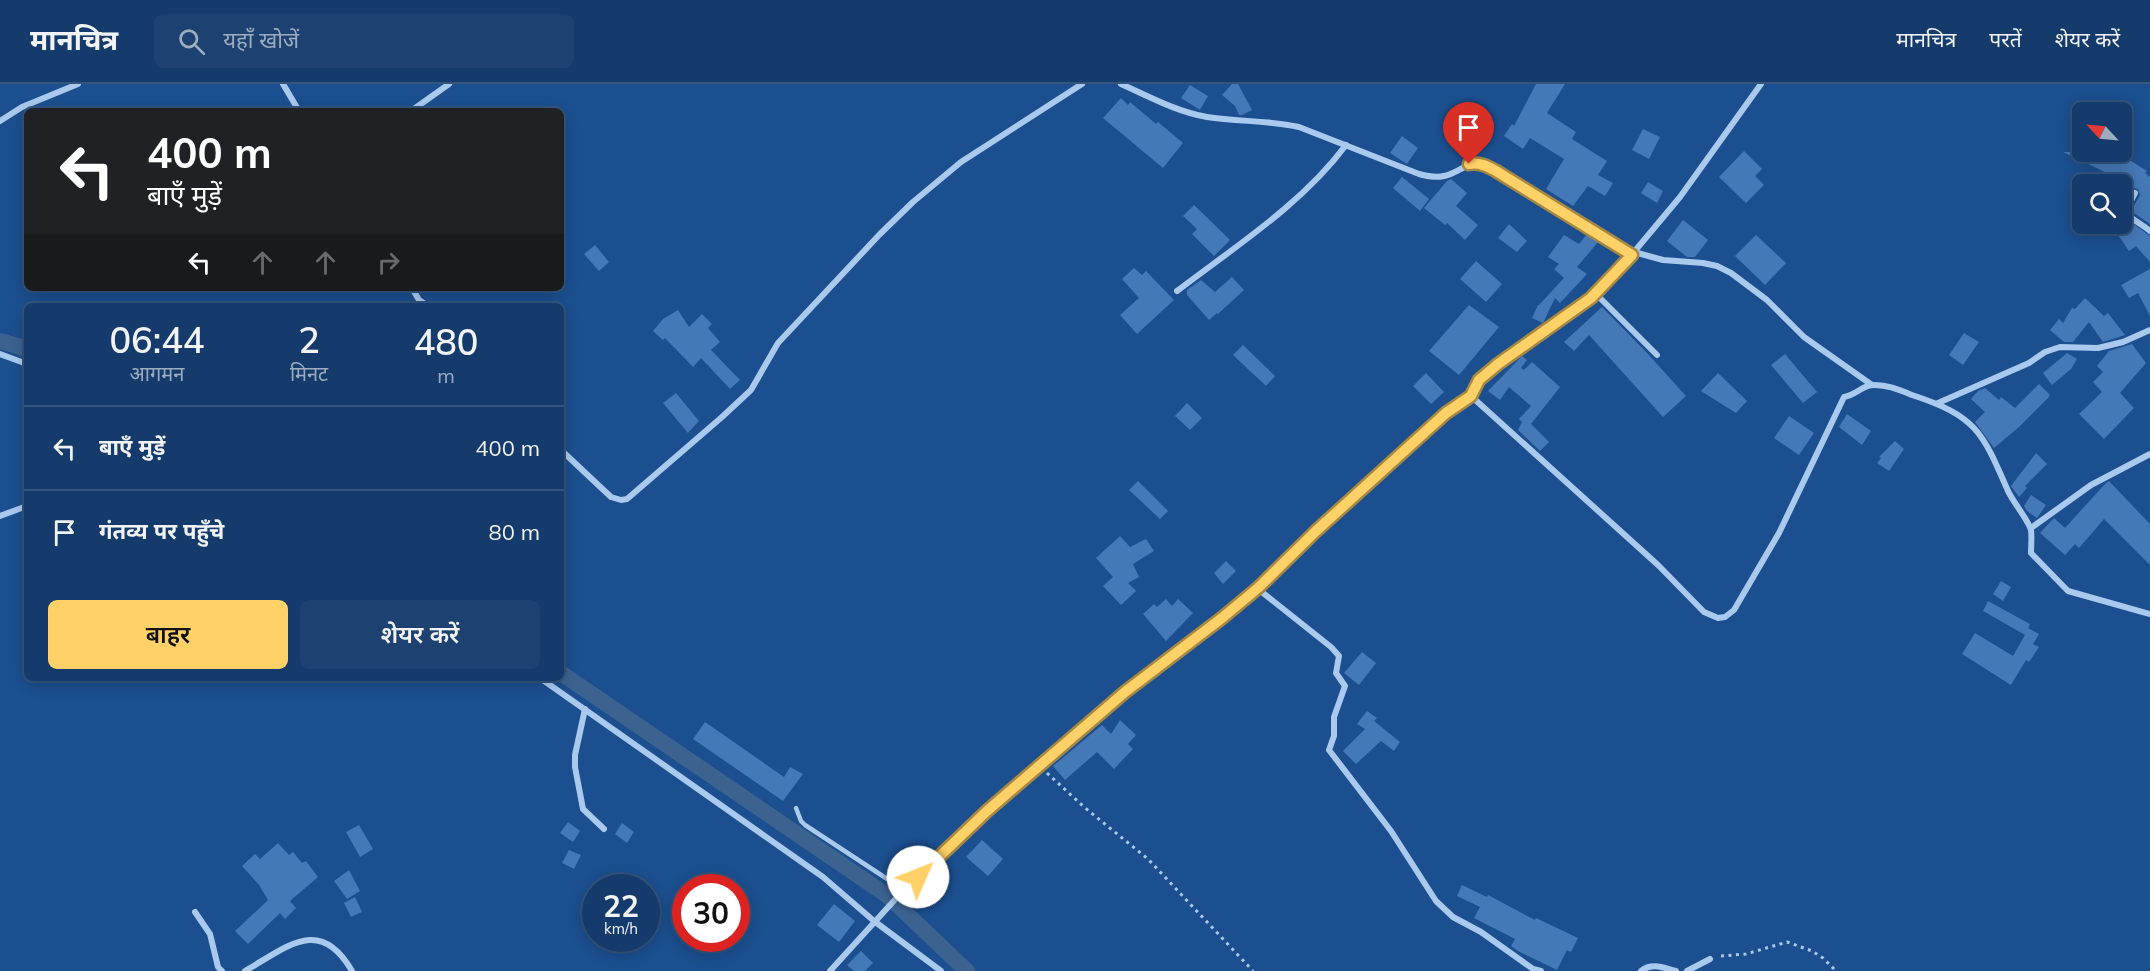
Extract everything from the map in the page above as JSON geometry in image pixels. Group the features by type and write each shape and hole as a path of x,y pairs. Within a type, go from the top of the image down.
{"street":[{"path":"0,121 22,107 78,84"},
{"path":"283,84 297,108"},
{"path":"415,108 449,84"},
{"path":"564,453 611,497 627,499 750,390 778,343 913,202 961,162 1082,84"},
{"path":"1121,84 1186,111 1228,120 1284,124 1317,132 1396,166 1435,177 1446,176 1469,164 1486,165 1633,254 1663,260 1703,263 1717,266 1731,273 1767,300 1804,337 1872,385"},
{"path":"830,971 903,891 987,811 1125,692 1258,588 1316,531 1446,413 1471,396 1479,380 1596,294 1680,197 1761,84"},
{"path":"1177,291 1292,203 1319,178 1346,145"},
{"path":"2135,193 2125,212 2150,231"},
{"path":"414,291 424,303"},
{"path":"1596,294 1657,355"},
{"path":"1938,403 2029,363 2045,352 2060,347 2098,348 2137,337 2150,330"},
{"path":"0,354 24,363"},
{"path":"1471,396 1658,566 1704,612 1718,618 1725,617 1734,610 1779,533 1844,397 1855,395 1872,385 1888,387 1938,403 1969,422 1980,433 1992,453 2012,499 2031,528 2031,553 2068,591 2150,614"},
{"path":"2031,528 2091,485 2150,454"},
{"path":"0,516 24,507"},
{"path":"1258,588 1340,656 1336,673 1345,686 1334,717 1334,736 1329,750 1391,831 1436,901 1454,917 1481,932 1533,969 1541,971"},
{"path":"544,681 824,877 874,921 941,971"},
{"path":"585,709 575,754 575,767 584,809 604,829"},
{"path":"195,912 210,934 218,967 222,971"},
{"path":"245,971 296,942 315,939 336,948 352,971"},
{"path":"1687,971 1710,959"},
{"path":"1641,971 1643,968 1654,966 1676,971"}],"lane":[{"path":"796,808 805,825 903,891"}],"path":[{"path":"1048,759 1046,771 1084,807 1148,859 1253,971"},
{"path":"1710,959 1746,954 1787,942 1812,951 1836,971"}],"building":[{"path":"1232,84 1238,84 1252,110 1239,115 1235,106 1222,95"},
{"path":"1536,84 1565,84 1547,113 1576,132 1572,139 1607,161 1598,175 1613,183 1605,196 1588,186 1573,206 1546,189 1564,159 1530,138 1523,149 1504,136 1512,124 1514,126"},
{"path":"1190,85 1208,96 1200,110 1181,98"},
{"path":"1121,98 1128,105 1130,102 1156,124 1158,122 1183,143 1163,168 1103,118"},
{"path":"1643,129 1660,137 1649,159 1632,150"},
{"path":"1402,136 1418,148 1407,164 1390,153"},
{"path":"1744,151 1762,169 1755,176 1764,185 1746,203 1719,177"},
{"path":"2084,162 2132,162 2147,171 2145,173 2150,177 2150,224 2132,212 2140,195 2138,189 2132,189 2132,174 2107,173"},
{"path":"1402,177 1429,199 1420,211 1393,188"},
{"path":"1451,179 1467,193 1456,206 1478,225 1465,240 1447,223 1445,225 1424,208"},
{"path":"1648,182 1663,191 1657,203 1641,193"},
{"path":"1194,205 1230,240 1214,256 1192,234 1197,229 1183,216"},
{"path":"1683,220 1708,240 1695,257 1687,257 1667,241"},
{"path":"2132,223 2150,236 2150,262 2136,246 2129,251 2117,234 2132,234"},
{"path":"1509,224 1527,241 1517,252 1498,238"},
{"path":"1587,234 1598,242 1577,267 1587,274 1560,303 1555,298 1543,323 1532,318 1538,305 1564,278 1554,269 1559,264 1548,257 1564,235 1579,244"},
{"path":"1756,235 1786,263 1765,285 1735,256"},
{"path":"595,245 609,262 599,271 584,254"},
{"path":"1476,261 1502,284 1486,302 1460,279"},
{"path":"1134,268 1142,275 1146,271 1174,300 1137,334 1120,315 1139,298 1122,279"},
{"path":"2150,269 2150,316 2138,293 2129,298 2121,285"},
{"path":"1232,277 1244,290 1209,320 1187,295 1187,290 1201,280 1215,292"},
{"path":"2085,298 2104,316 2108,313 2125,335 2103,342 2089,322 2073,342 2064,342 2050,330 2059,319 2063,323 2072,308 2075,309"},
{"path":"1469,305 1499,327 1459,375 1429,351"},
{"path":"1602,307 1686,396 1663,417 1589,335 1574,351 1564,342"},
{"path":"678,310 689,327 702,314 712,324 708,328 720,342 711,350 740,380 730,389 701,358 693,367 665,338 663,340 653,331 663,319"},
{"path":"1964,333 1979,342 1963,365 1949,355"},
{"path":"2132,344 2146,363 2120,393 2134,408 2104,439 2079,414 2102,392 2093,382 2103,372 2097,366 2109,351"},
{"path":"1243,345 1275,376 1266,386 1233,355"},
{"path":"2067,353 2077,359 2071,369 2052,385 2043,373"},
{"path":"1785,354 1817,392 1803,403 1771,365"},
{"path":"1522,356 1527,360 1521,368 1524,370 1532,362 1560,387 1531,424 1549,442 1540,451 1518,430 1522,422 1519,419 1531,406 1509,387 1500,400 1488,391"},
{"path":"1426,373 1444,392 1431,404 1413,386"},
{"path":"1718,373 1747,401 1736,413 1701,391"},
{"path":"2039,384 2050,395 2048,398 1994,448 1975,422 1985,412 1971,399 1978,391 1985,388 1999,400 2001,397 2015,408"},
{"path":"676,393 699,421 688,433 663,403"},
{"path":"1187,403 1202,418 1190,430 1175,416"},
{"path":"1847,414 1871,431 1862,445 1839,427"},
{"path":"1789,416 1814,433 1799,455 1774,438"},
{"path":"1895,441 1904,449 1889,471 1877,463 1881,458 1879,457"},
{"path":"2036,453 2047,464 2025,486 2027,488 2019,497 2011,486"},
{"path":"1138,481 1168,511 1160,519 1129,490"},
{"path":"2109,481 2150,524 2150,565 2104,519 2079,548 2075,544 2065,555 2040,533 2054,518 2065,528"},
{"path":"2031,495 2046,505 2037,518 2024,506"},
{"path":"1120,536 1130,547 1146,539 1154,551 1133,564 1139,577 1128,583 1136,591 1121,605 1103,586 1113,577 1096,558"},
{"path":"1226,561 1236,571 1223,584 1214,573"},
{"path":"2001,581 2011,587 2003,601 1993,594"},
{"path":"1166,599 1172,606 1178,599 1193,613 1166,641 1143,614 1154,604 1157,607"},
{"path":"1988,601 2030,624 2028,628 2039,634 2033,644 2039,647 2029,662 2026,660 2011,685 1962,654 1975,633 2013,656 2025,635 1983,611"},
{"path":"1362,652 1376,663 1359,685 1344,673"},
{"path":"1367,711 1377,718 1374,721 1400,742 1394,751 1381,741 1356,764 1343,751 1365,729 1357,724"},
{"path":"1120,720 1136,735 1128,744 1133,749 1114,769 1097,752 1065,780 1053,766 1102,725 1111,734"},
{"path":"705,722 784,777 790,767 803,774 783,801 693,739"},
{"path":"568,822 580,831 573,842 560,833"},
{"path":"622,823 634,832 627,843 615,834"},
{"path":"359,825 373,849 360,857 346,832"},
{"path":"982,840 1003,859 988,876 966,857"},
{"path":"278,843 289,855 293,852 302,863 306,861 318,877 290,901 296,908 285,919 280,913 248,944 235,931 268,900 259,885 242,866 255,854 260,859"},
{"path":"569,850 581,855 574,869 562,863"},
{"path":"349,870 360,891 347,899 334,881"},
{"path":"1462,885 1578,938 1571,952 1567,950 1557,970 1518,951 1511,946 1515,939 1474,918 1480,907 1457,896"},
{"path":"355,897 362,912 351,917 344,903"},
{"path":"834,904 855,921 839,942 817,925"},
{"path":"861,951 873,963 865,971 854,971 847,965"}],"waterway":[{"path":"0,341 24,348"},
{"path":"564,675 888,896 967,971"}],"route":[{"path":"918,877 987,811 1125,692 1258,588 1316,531 1446,413 1471,396 1479,380 1591,298 1632,255 1486,165 1469,164"}]}
